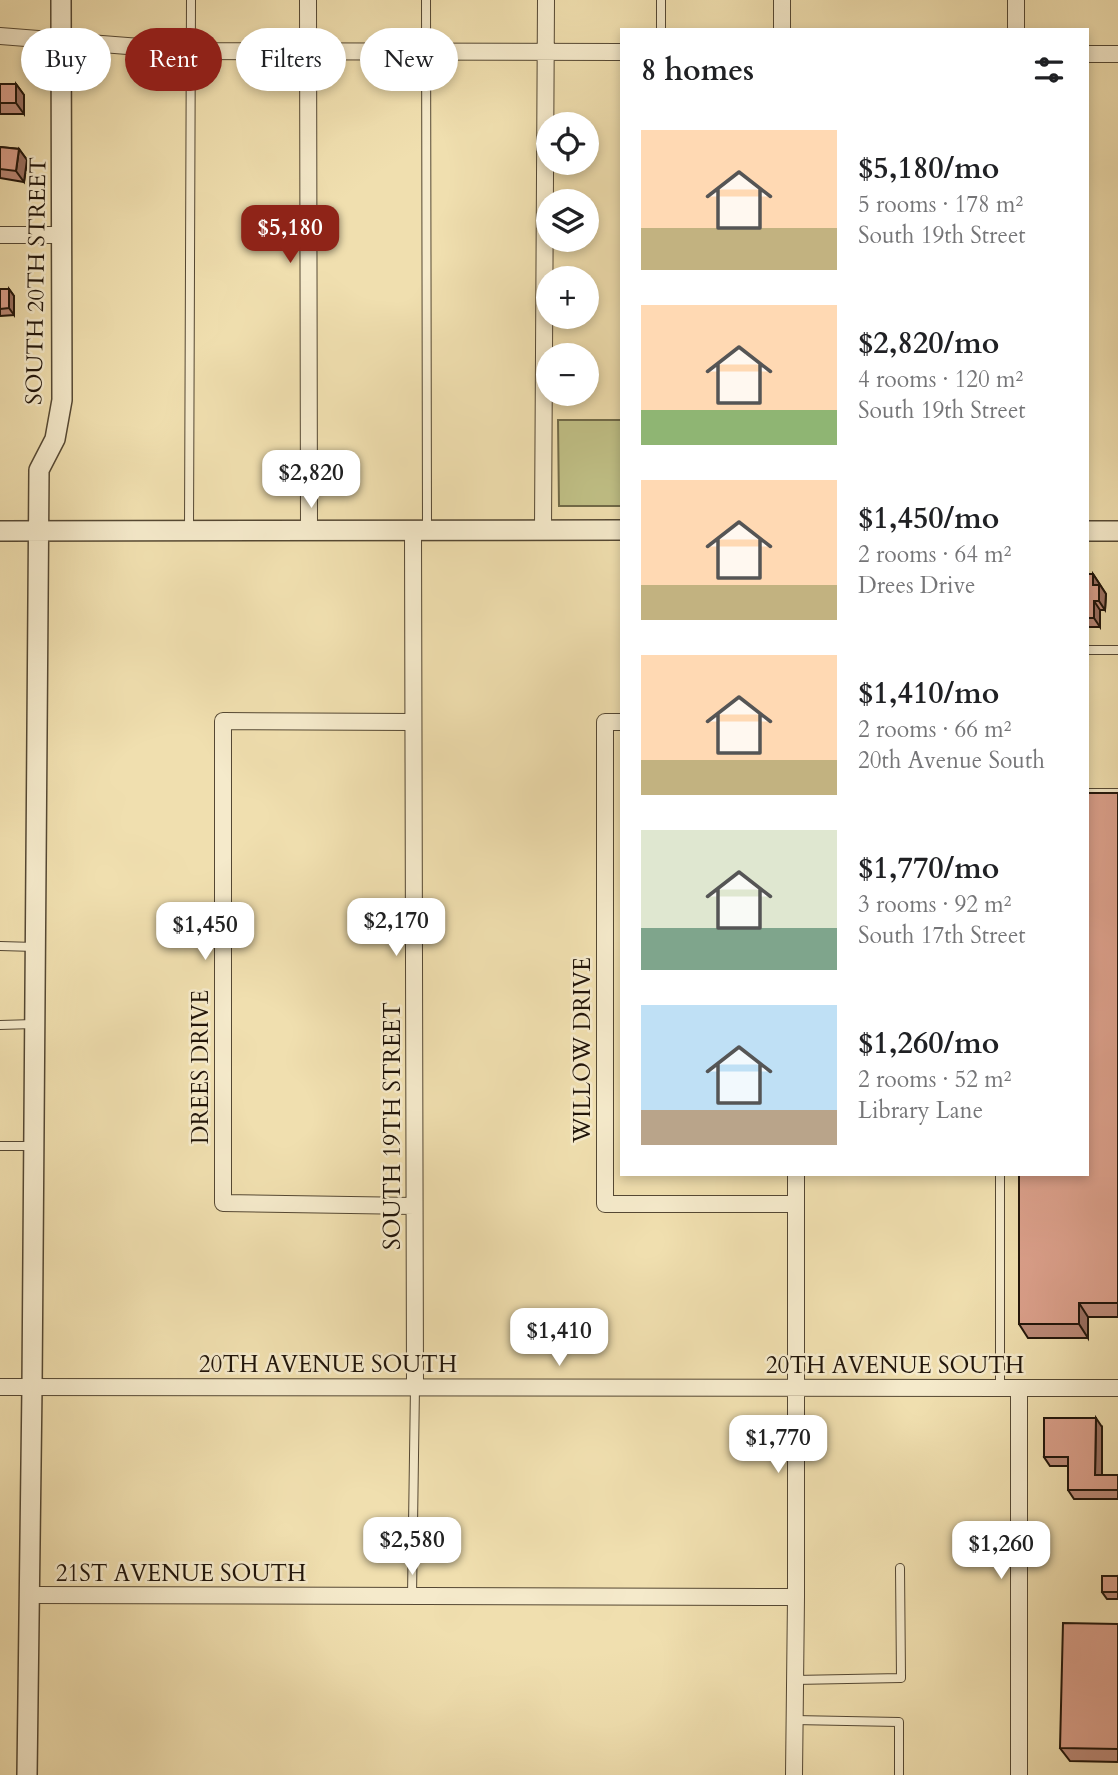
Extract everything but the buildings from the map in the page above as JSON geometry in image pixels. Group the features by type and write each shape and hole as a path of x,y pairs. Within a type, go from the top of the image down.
{"street":[{"name":"SOUTH 20TH STREET","path":"61,0 61,28"},
{"path":"308,0 308,28"},
{"path":"543,530 546,0"},
{"path":"782,0 782,28"},
{"path":"1016,0 1016,28"},
{"path":"0,36 21,38"},
{"path":"458,51 620,52"},
{"path":"1089,54 1118,54"},
{"name":"SOUTH 20TH STREET","path":"27,1775 39,470 55,439 62,400 61,91"},
{"path":"308,91 309,530"},
{"path":"0,235 62,235"},
{"name":"SOUTH 19TH STREET","path":"415,1386 414,722 420,530"},
{"path":"0,531 620,530"},
{"path":"1089,531 1118,531"},
{"name":"DREES DRIVE","path":"414,722 222,722 223,1203 414,1206"},
{"name":"WILLOW DRIVE","path":"620,722 604,722 606,1204 796,1204"},
{"path":"794,1775 796,1176"},
{"name":"20TH AVENUE SOUTH","path":"0,1387 1118,1388"},
{"path":"1019,1388 1019,1775"},
{"name":"21ST AVENUE SOUTH","path":"29,1595 796,1597"}],"lane":[{"path":"191,0 191,28"},
{"path":"426,0 426,28"},
{"path":"661,0 661,28"},
{"path":"189,531 191,91"},
{"path":"420,530 425,91"},
{"path":"1089,650 1118,650"},
{"path":"1089,793 1118,793"},
{"path":"0,946 35,947"},
{"path":"0,1025 34,1024"},
{"path":"0,1146 33,1146"},
{"path":"1000,1176 1000,1388"},
{"path":"412,1596 415,1386"},
{"path":"794,1680 901,1678 900,1568"},
{"path":"794,1720 899,1722 899,1775"}],"green space":[{"path":"558,420 620,420 620,506 559,506"}]}
